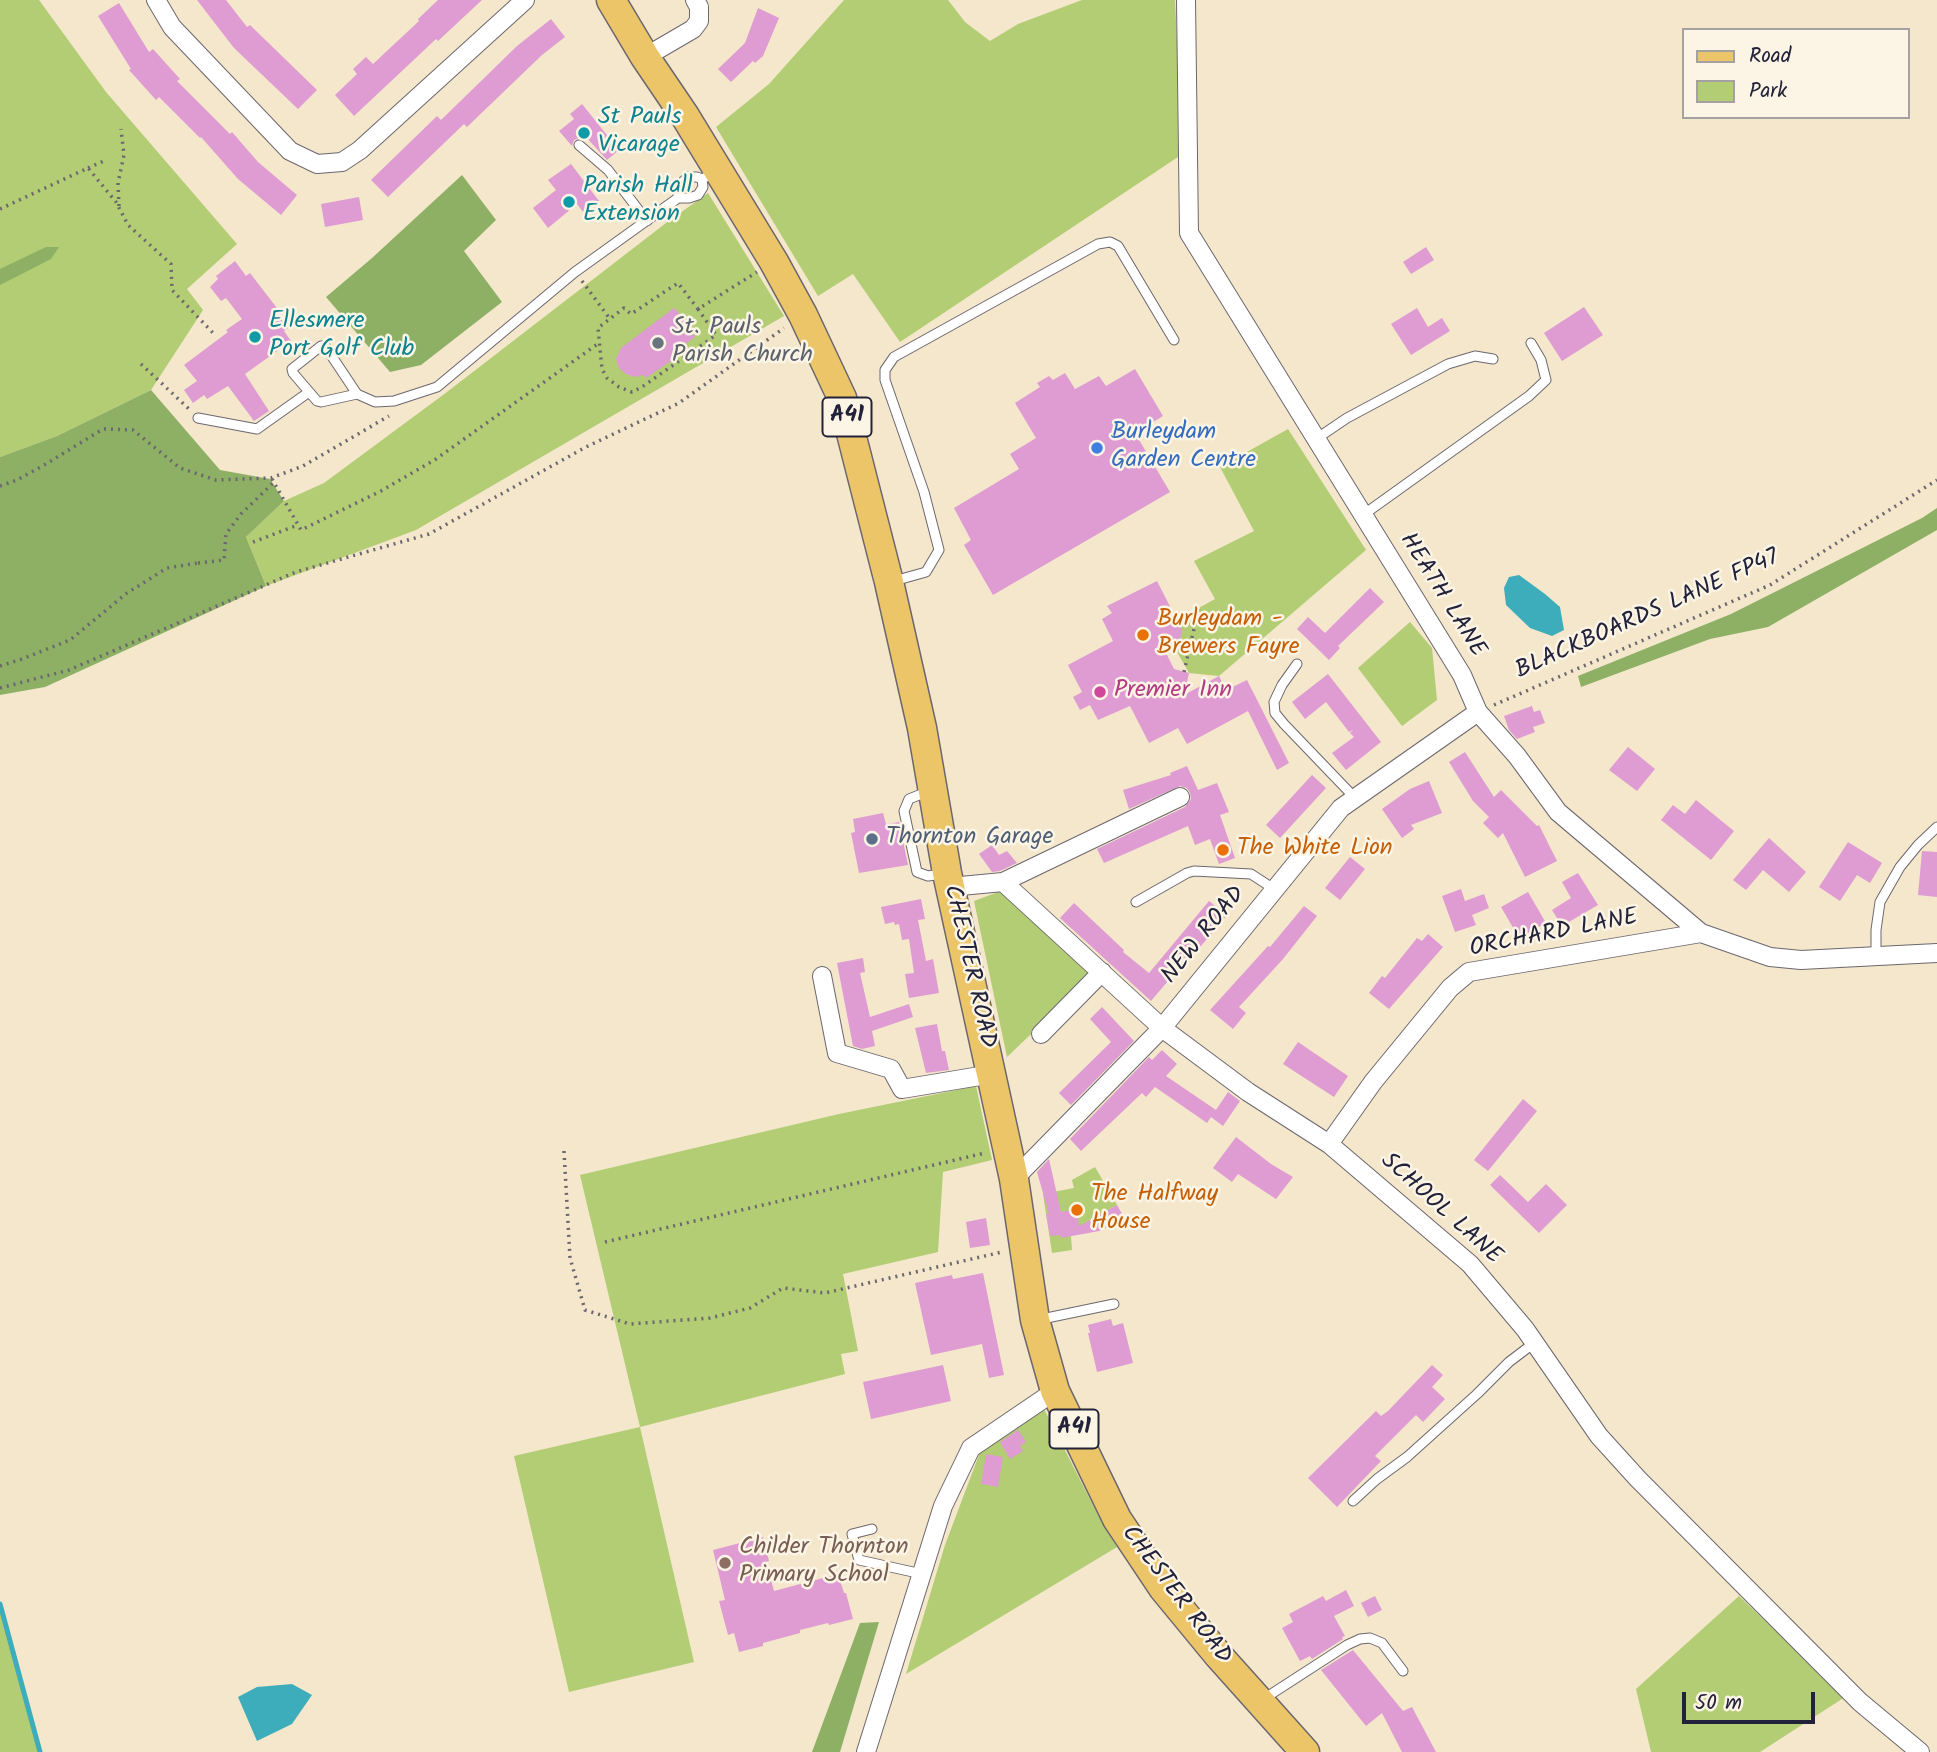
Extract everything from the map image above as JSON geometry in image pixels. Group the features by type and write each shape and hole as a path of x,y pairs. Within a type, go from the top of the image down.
{"main road":[{"name":"CHESTER ROAD","path":"611,0 685,116 710,175 774,262 803,315 842,398 922,728 949,880 1014,1179 1035,1320 1055,1391 1117,1519 1163,1588 1219,1656 1305,1752"}],"street":[{"path":"156,0 172,27 290,151 317,164 342,162 360,150 525,0"},
{"path":"645,57 692,29 699,21 699,7 695,0"},
{"name":"HEATH LANE","path":"1186,0 1189,233 1462,675 1478,712 1517,756 1558,812 1701,933 1770,957 1801,960 1937,953"},
{"name":"NEW ROAD","path":"1014,1179 1162,1028 1341,808 1478,712"},
{"path":"949,880 1003,882 1180,797"},
{"name":"SCHOOL LANE","path":"1003,882 1162,1028 1248,1092 1329,1144 1470,1264 1534,1343 1599,1436 1638,1479 1860,1702 1920,1752"},
{"name":"ORCHARD LANE","path":"1329,1144 1373,1082 1450,988 1469,972 1701,933"},
{"path":"1041,1034 1102,972"},
{"path":"822,976 837,1053 891,1069 902,1090 992,1074"},
{"path":"866,1752 943,1506 971,1448 1055,1391"}],"lane":[{"path":"579,145 608,170 647,221"},
{"path":"678,198 679,185 688,177 710,175"},
{"path":"357,394 317,401 292,369 321,346 325,346 357,394 375,402 394,401 437,387 575,272 678,198 698,195 710,175"},
{"path":"888,582 926,572 939,550 924,492 885,380 885,370 894,357 1098,244 1110,242 1118,246 1174,340"},
{"path":"1363,515 1530,396 1546,380 1541,360 1531,343"},
{"path":"1316,439 1347,418 1448,364 1475,356 1493,359"},
{"path":"198,418 257,429 309,392"},
{"path":"1297,664 1273,702 1275,713 1356,798"},
{"path":"1875,956 1875,930 1880,902 1900,867 1917,845 1937,827"},
{"path":"1136,902 1194,871 1251,874 1274,889"},
{"path":"1035,1320 1114,1304"},
{"path":"1353,1502 1377,1479 1407,1457 1509,1362 1534,1343"},
{"path":"872,1529 852,1534 859,1560 922,1574"},
{"path":"1259,1701 1360,1639 1370,1638 1382,1643 1403,1671"}],"path":[{"path":"119,208 118,183 124,155 121,129"},
{"path":"0,209 106,160"},
{"path":"88,168 116,202 128,225 171,264 172,290 215,335"},
{"path":"698,309 774,262"},
{"path":"575,272 610,319"},
{"path":"678,283 698,309 716,335 632,392 607,378 602,369 598,328 624,308 631,314 678,283"},
{"path":"0,688 69,670 296,572 429,534 586,447 679,403 803,315"},
{"path":"272,481 301,530 381,491 436,458 599,343"},
{"path":"141,364 198,418"},
{"path":"0,666 70,640 127,593 167,568 224,560 226,534 272,481 392,414"},
{"path":"0,486 36,469 103,429 133,430 180,468 216,480 272,481"},
{"name":"BLACKBOARDS LANE FP47","path":"1478,712 1770,585 1937,480"},
{"path":"253,542 298,525"},
{"path":"1184,672 1199,607"},
{"path":"605,1242 1007,1148"},
{"path":"564,1150 570,1258 585,1310 630,1324 710,1318 750,1308 783,1288 825,1293 1024,1247"}],"green space":[{"name":"Ellesmere Port Golf Club","path":"0,0 39,0 106,92 237,244 187,289 203,310 151,390 57,436 0,457"},
{"path":"844,0 948,0 965,22 990,41 1018,24 1082,0 1175,0 1178,157 900,342 853,274 818,296 716,127 769,84"},
{"path":"462,175 496,220 464,251 502,302 421,365 390,372 326,297"},
{"path":"708,193 784,316 416,530 266,586 246,537 284,501 324,483"},
{"path":"46,247 59,247 51,259 0,285 0,269"},
{"path":"151,390 220,470 270,479 284,501 246,537 266,586 45,687 0,695 0,457 57,436"},
{"path":"1288,429 1366,550 1219,676 1189,673 1173,645 1180,642 1177,620 1215,599 1194,561 1254,531 1220,467"},
{"path":"1937,508 1937,530 1768,627 1710,639 1581,687 1578,676 1731,614"},
{"path":"1410,622 1432,648 1437,700 1402,726 1358,668"},
{"path":"1001,891 1092,976 1007,1057 974,901"},
{"path":"976,1086 992,1160 943,1172 938,1252 843,1274 858,1351 841,1354 845,1374 640,1427 580,1175 839,1114"},
{"name":"The Halfway House","path":"1095,1167 1117,1205 1071,1236 1072,1250 1052,1253 1043,1194 1074,1188 1072,1180"},
{"path":"1044,1409 1117,1547 906,1674 945,1545 982,1447"},
{"path":"640,1427 694,1662 569,1692 514,1456"},
{"path":"1739,1596 1845,1697 1760,1752 1651,1752 1636,1689"},
{"path":"0,1604 40,1752 0,1752"},
{"path":"879,1622 840,1752 812,1752 860,1623"}],"water":[{"path":"1519,575 1560,607 1564,630 1552,636 1530,628 1506,605 1504,588 1509,577"},
{"path":"292,1684 312,1695 292,1724 257,1741 238,1697 257,1687"}],"building":[{"path":"197,0 226,0 247,27 250,25 317,90 298,109 234,48"},
{"path":"438,0 482,0 354,116 335,95 357,74 353,69 366,57 373,64"},
{"path":"119,3 149,52 153,49 180,79 177,81 230,134 232,132 258,162 297,195 281,215 238,179 201,137 159,97 156,100 129,70 131,69 98,16"},
{"path":"758,8 779,18 763,56 755,63 753,61 731,82 718,69 745,43"},
{"path":"551,19 565,37 542,55 467,127 464,124 388,197 371,180 437,116 441,120 517,46"},
{"name":"St Pauls Vicarage","path":"582,104 619,150 607,160 585,136 574,140 572,146 559,131 574,119 570,114"},
{"name":"Parish Hall Extension","path":"571,164 599,201 583,212 577,204 548,228 533,208 556,190 548,180"},
{"path":"359,197 363,220 325,227 321,204"},
{"path":"1426,247 1434,260 1411,274 1403,262"},
{"name":"Ellesmere Port Golf Club","path":"235,261 246,276 250,273 280,312 277,313 288,328 284,331 291,341 245,374 269,411 254,421 228,386 207,399 204,395 193,403 184,390 197,381 184,365 242,319 226,298 221,301 210,287 218,279 216,276"},
{"path":"1584,307 1603,335 1562,361 1544,333"},
{"name":"St. Pauls Parish Church","path":"674,308 694,330 692,332 695,337 674,352 677,357 646,378 643,375 635,377 626,374 619,368 616,359 621,348"},
{"path":"1417,308 1428,327 1442,318 1450,331 1411,355 1391,324"},
{"path":"1135,369 1163,416 1135,433 1170,492 993,595 964,545 971,540 954,508 1019,469 1010,454 1036,438 1015,403 1040,387 1037,383 1049,376 1053,380 1065,373 1075,389 1099,376 1106,386"},
{"path":"1157,581 1182,630 1180,642 1164,649 1174,669 1189,673 1184,695 1219,676 1226,690 1247,680 1289,763 1277,770 1248,711 1187,744 1178,728 1149,743 1130,706 1098,720 1090,705 1080,710 1073,697 1082,692 1068,665 1113,641 1102,619 1112,613 1107,606"},
{"path":"1370,588 1384,602 1338,646 1340,648 1329,660 1297,629 1308,617 1325,633"},
{"path":"1328,674 1381,742 1346,770 1332,753 1354,737 1350,733 1353,730 1349,732 1326,702 1305,719 1292,702"},
{"path":"1532,706 1534,712 1540,710 1545,723 1533,727 1535,732 1517,739 1509,730 1504,716"},
{"path":"1628,747 1655,769 1637,791 1609,770"},
{"path":"1465,752 1494,797 1501,790 1539,825 1557,861 1525,877 1503,833 1498,838 1483,823 1489,817 1473,801 1449,762"},
{"path":"1187,766 1198,790 1217,783 1229,812 1220,815 1235,858 1219,864 1210,839 1195,845 1188,826 1104,863 1097,849 1185,807 1191,799 1187,788 1180,786 1129,809 1123,790 1171,775 1170,773"},
{"path":"1312,775 1326,788 1280,838 1266,825"},
{"path":"1429,781 1442,813 1411,825 1414,829 1402,838 1382,809 1410,789"},
{"path":"1696,800 1734,831 1711,860 1661,820 1673,805 1685,814"},
{"name":"Thornton Garage","path":"883,813 886,824 899,822 908,865 859,873 851,833 855,832 853,819"},
{"path":"1769,838 1806,872 1789,892 1763,870 1746,890 1733,880"},
{"path":"1848,842 1882,863 1870,883 1857,875 1840,901 1819,887"},
{"path":"992,845 999,855 1007,851 1017,863 992,872 979,854"},
{"path":"1922,851 1937,852 1937,897 1918,895"},
{"path":"1350,857 1365,869 1340,900 1325,888"},
{"path":"1578,873 1598,905 1562,926 1552,910 1571,898 1562,882"},
{"path":"1461,889 1465,901 1484,894 1489,908 1472,915 1476,925 1455,932 1442,896"},
{"path":"1528,892 1546,923 1519,938 1501,907"},
{"path":"921,899 925,919 918,920 926,961 933,959 939,993 909,998 905,974 914,973 909,939 902,940 899,924 885,924 881,907"},
{"path":"1209,901 1227,915 1151,1001 1060,918 1074,903 1124,950 1123,952 1149,973"},
{"path":"1304,906 1317,916 1283,959 1239,1007 1246,1013 1233,1029 1210,1010 1268,946 1270,947"},
{"path":"1428,934 1443,947 1389,1009 1369,993 1382,976 1385,978 1417,938 1422,941"},
{"path":"863,958 865,972 860,973 870,1017 909,1004 913,1017 872,1031 875,1046 862,1049 853,1046 837,963"},
{"path":"1102,1007 1134,1041 1071,1105 1059,1093 1111,1042 1090,1019"},
{"path":"937,1024 949,1070 926,1073 915,1028"},
{"path":"1298,1042 1348,1076 1334,1097 1283,1064"},
{"path":"1162,1050 1177,1064 1166,1076 1216,1110 1228,1092 1240,1101 1223,1126 1211,1117 1207,1123 1155,1087 1146,1097 1142,1093 1081,1151 1070,1139 1149,1057 1152,1060"},
{"path":"1523,1099 1537,1111 1488,1171 1474,1160"},
{"path":"1236,1137 1293,1177 1276,1199 1238,1174 1232,1182 1213,1168"},
{"path":"1049,1159 1061,1212 1077,1209 1079,1226 1117,1205 1125,1219 1099,1231 1061,1238 1060,1235 1050,1236 1046,1214 1049,1214 1037,1172"},
{"path":"1500,1175 1528,1202 1546,1184 1567,1205 1539,1233 1490,1185"},
{"path":"986,1218 990,1245 970,1248 966,1222"},
{"path":"983,1273 1004,1375 989,1378 982,1344 931,1355 915,1283 952,1275 953,1279"},
{"path":"1111,1319 1113,1326 1123,1323 1133,1363 1097,1372 1088,1325"},
{"path":"943,1365 951,1401 871,1419 863,1382"},
{"path":"1432,1365 1443,1375 1432,1387 1445,1399 1423,1422 1416,1415 1375,1456 1381,1461 1337,1507 1308,1478 1376,1411 1381,1416 1388,1411"},
{"path":"1018,1430 1026,1442 1020,1446 1023,1451 1010,1459 1000,1442"},
{"path":"986,1454 1003,1457 998,1487 981,1484"},
{"path":"763,1537 774,1591 838,1574 853,1619 800,1630 800,1633 739,1652 734,1633 728,1635 719,1601 725,1600 713,1550"},
{"path":"1346,1590 1354,1606 1334,1616 1345,1636 1312,1659 1310,1656 1300,1661 1282,1628 1293,1622 1289,1614 1323,1596 1326,1601"},
{"path":"1375,1596 1382,1610 1368,1617 1361,1603"},
{"path":"1353,1650 1403,1711 1412,1707 1436,1752 1402,1752 1382,1713 1366,1726 1321,1670"}],"waterway":[{"path":"0,1604 40,1752"}],"place":[{"name":"St Pauls Vicarage","path":"584,133"},
{"name":"Parish Hall Extension","path":"569,202"},
{"name":"Ellesmere Port Golf Club","path":"255,337"},
{"name":"St. Pauls Parish Church","path":"658,343"},
{"name":"Burleydam Garden Centre","path":"1097,448"},
{"name":"Burleydam - Brewers Fayre","path":"1143,635"},
{"name":"Premier Inn","path":"1100,692"},
{"name":"Thornton Garage","path":"872,839"},
{"name":"The White Lion","path":"1223,850"},
{"name":"The Halfway House","path":"1077,1210"},
{"name":"Childer Thornton Primary School","path":"725,1563"}]}
